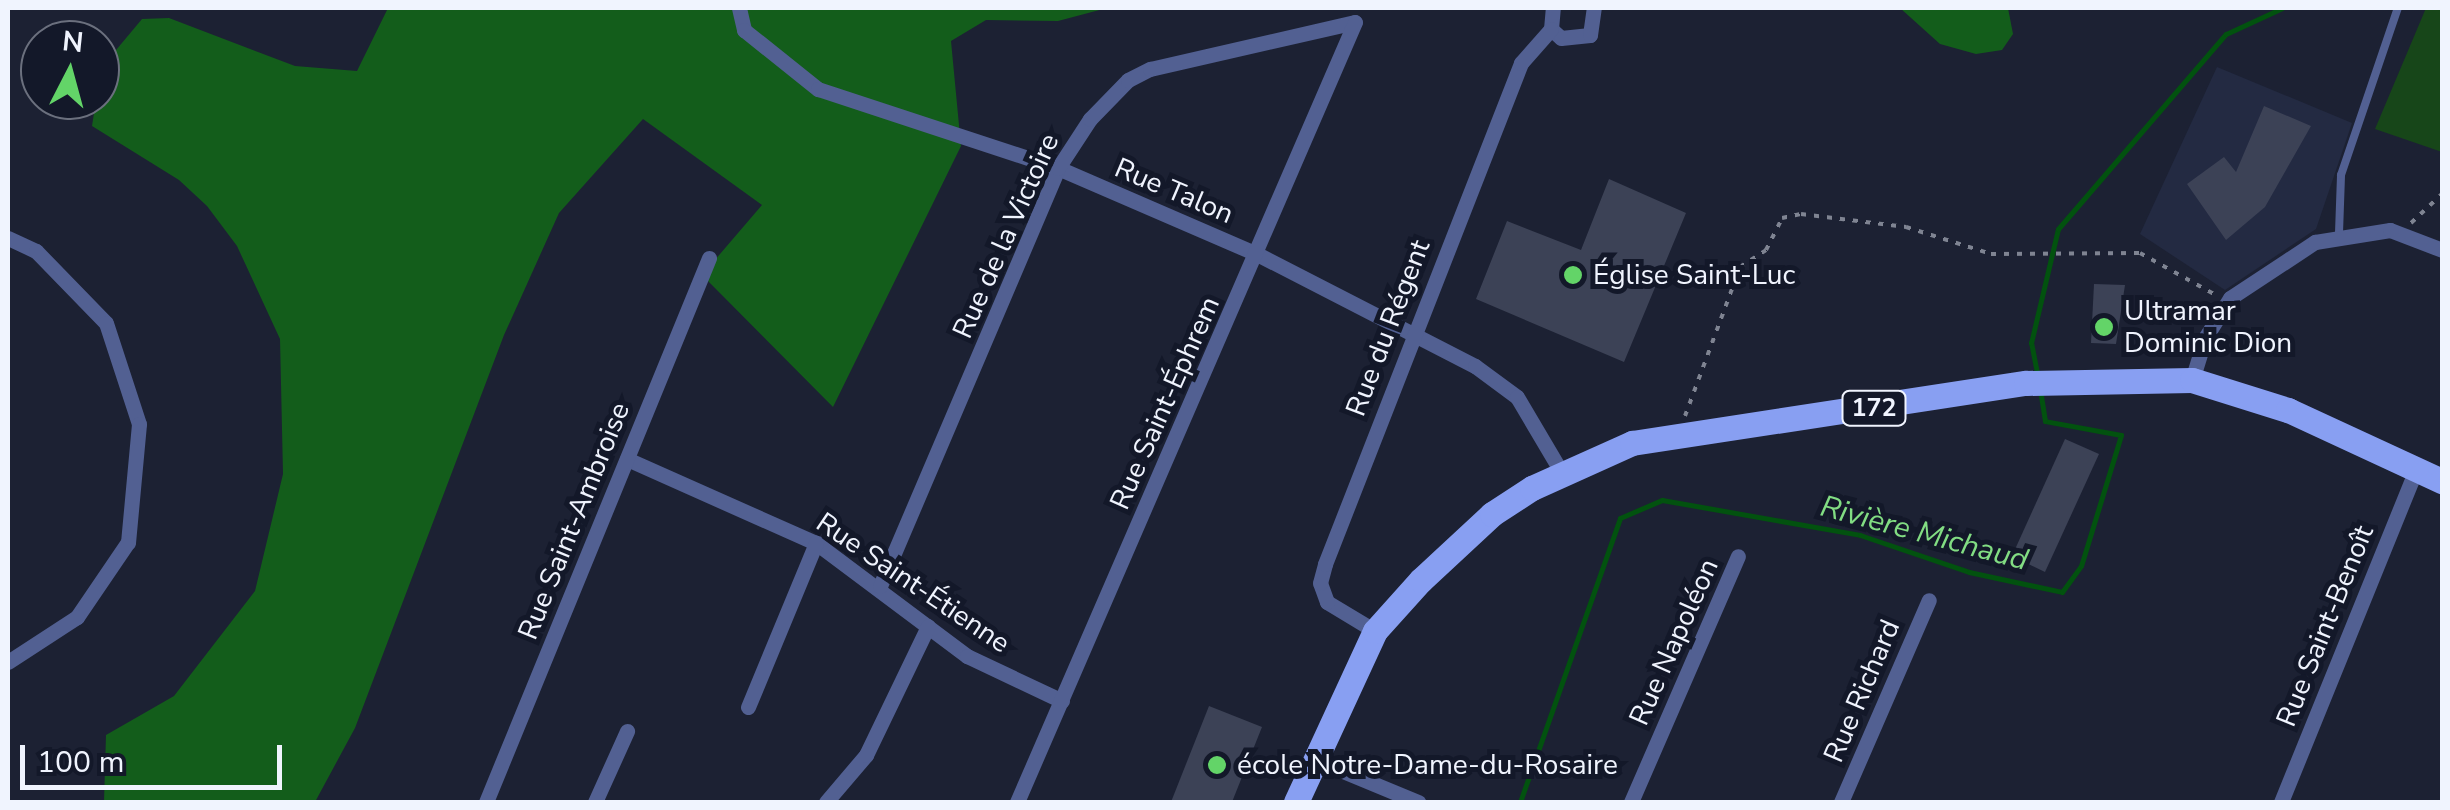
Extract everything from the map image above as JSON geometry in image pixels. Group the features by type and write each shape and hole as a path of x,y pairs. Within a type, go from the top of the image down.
{"main road":[{"name":"172","path":"1375,631 1454,546 1562,472 1617,447 1678,432 2026,384 2192,380 2260,398 2442,481"},
{"path":"1296,802 1375,631"}],"street":[{"name":"Rue Talon","path":"738,8 744,30 818,89 1058,168 1257,254 1503,382 1562,472"},
{"path":"1553,8 1551,29 1560,38 1590,35 1594,8"},
{"name":"Rue de la Victoire","path":"880,586 1058,168 1090,120 1128,80 1150,69 1355,22"},
{"name":"Rue Saint-Éphrem","path":"1018,802 1355,22"},
{"name":"Rue du Régent","path":"1375,631 1334,608 1320,583 1412,332 1522,64 1551,29"},
{"path":"2192,380 2202,345 2227,302 2264,269 2339,233 2400,233 2442,250"},
{"path":"8,238 36,251 106,323 139,424 128,542 77,617 8,662"},
{"name":"Rue Saint-Ambroise","path":"486,802 709,258"},
{"name":"Rue Saint-Étienne","path":"627,459 816,543 880,586 967,656 1062,701"},
{"name":"Rue Saint-Benoît","path":"2281,802 2416,469"},
{"path":"748,707 816,543"},
{"name":"Rue Napoléon","path":"1631,802 1738,556"},
{"name":"Rue Richard","path":"1841,802 1929,600"},
{"path":"826,802 866,755 928,626"},
{"path":"595,802 627,731"},
{"path":"1314,759 1418,802"}],"lane":[{"path":"2339,233 2341,175 2398,8"}],"path":[{"path":"2400,233 2442,194"},
{"path":"1678,432 1740,267 1766,250 1782,218 1801,214 1906,227 1991,254 2140,253 2227,302"}],"shaded area":[{"path":"2217,67 2352,123 2316,229 2225,290 2140,234"}],"green space":[{"path":"388,8 1107,8 1058,21 986,20 951,41 961,146 833,407 702,275 762,205 643,119 559,213 504,335 355,728 315,802 104,802 106,735 174,696 255,591 283,474 280,339 237,246 207,206 179,180 92,126 93,120 120,120 120,45 142,19 169,18 295,66 357,71"},
{"path":"1900,8 2008,8 2013,34 2002,50 1976,54 1940,44"},
{"path":"2426,8 2442,8 2442,152 2375,129"}],"building":[{"path":"2264,106 2311,126 2265,207 2226,240 2187,184 2224,157 2236,172"},
{"name":"Église Saint-Luc","path":"1609,179 1686,213 1624,362 1476,299 1507,221 1581,250"},
{"name":"Ultramar Dominic Dion","path":"2094,284 2125,285 2116,344 2091,343"},
{"path":"2065,439 2099,454 2045,572 2012,556"},
{"name":"école Notre-Dame-du-Rosaire","path":"1209,706 1262,727 1232,802 1171,802"}],"waterway":[{"name":"Rivière Michaud","path":"2037,373 2031,343 2058,229 2226,34 2282,8"},
{"name":"Rivière Michaud","path":"1520,802 1620,518 1662,500 1860,535 1969,572 2062,592 2081,566 2121,435 2045,421 2040,389"}],"place":[{"name":"Église Saint-Luc","path":"1573,275"},
{"name":"Ultramar Dominic Dion","path":"2104,327"},
{"name":"école Notre-Dame-du-Rosaire","path":"1217,765"}]}
